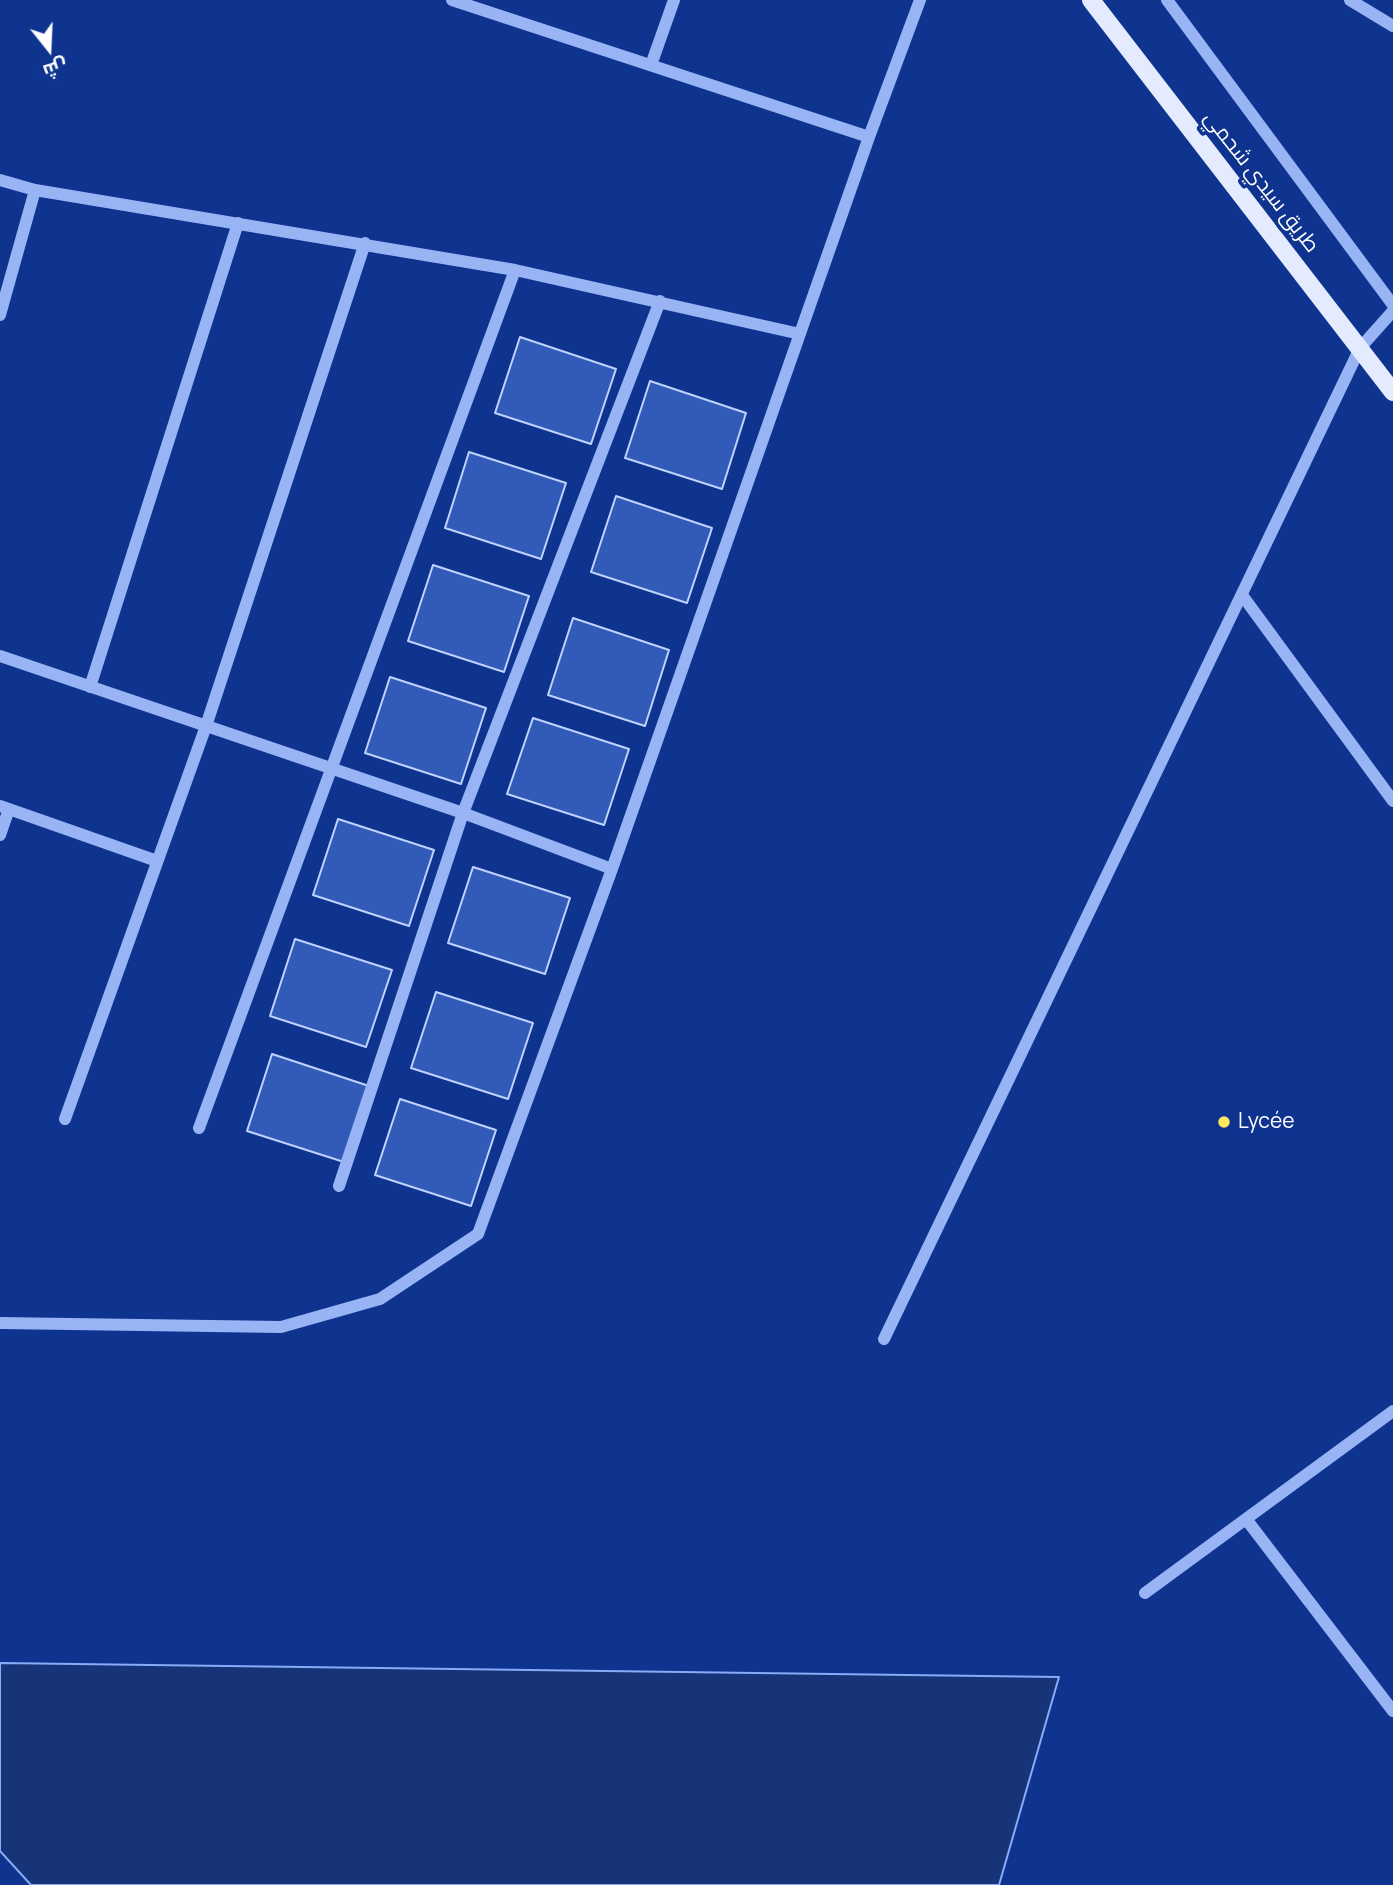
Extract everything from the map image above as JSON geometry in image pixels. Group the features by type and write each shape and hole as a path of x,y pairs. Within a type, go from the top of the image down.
{"main road":[{"name":"طريق سيدي شحمي","path":"1091,0 1393,393"}],"street":[{"path":"452,0 869,137"},
{"path":"651,65 674,0"},
{"path":"0,1323 281,1327 380,1299 478,1234 612,869 869,137 920,0"},
{"path":"1167,0 1393,305"},
{"path":"1350,0 1393,26"},
{"path":"0,180 35,190 515,270 800,334"},
{"path":"0,315 35,190"},
{"path":"90,687 238,223"},
{"path":"65,1119 206,726 365,243"},
{"path":"199,1128 515,270"},
{"path":"339,1186 463,813 660,301"},
{"path":"884,1339 1360,348 1393,311"},
{"path":"1242,595 1393,801"},
{"path":"0,656 463,813 612,869"},
{"path":"0,835 5,807 158,861"},
{"path":"1145,1593 1393,1412"},
{"path":"1247,1519 1393,1711"}],"water":[{"path":"0,1663 1059,1677 999,1885 31,1885 0,1851"}],"building":[{"path":"520,337 616,369 591,444 495,413"},
{"path":"650,381 746,413 722,489 625,458"},
{"path":"469,452 566,483 541,559 445,528"},
{"path":"616,496 712,528 687,603 591,572"},
{"path":"433,565 529,596 504,672 408,641"},
{"path":"573,618 669,650 645,726 548,695"},
{"path":"390,677 486,708 461,784 365,753"},
{"path":"533,718 629,749 604,825 507,794"},
{"path":"338,819 434,850 409,926 313,895"},
{"path":"473,867 570,898 545,974 448,943"},
{"path":"295,939 392,970 366,1047 270,1016"},
{"path":"436,992 533,1023 508,1099 411,1068"},
{"path":"272,1054 369,1086 344,1162 247,1131"},
{"path":"400,1099 496,1130 471,1206 375,1175"}],"place":[{"name":"Lycée","path":"1224,1122"}]}
